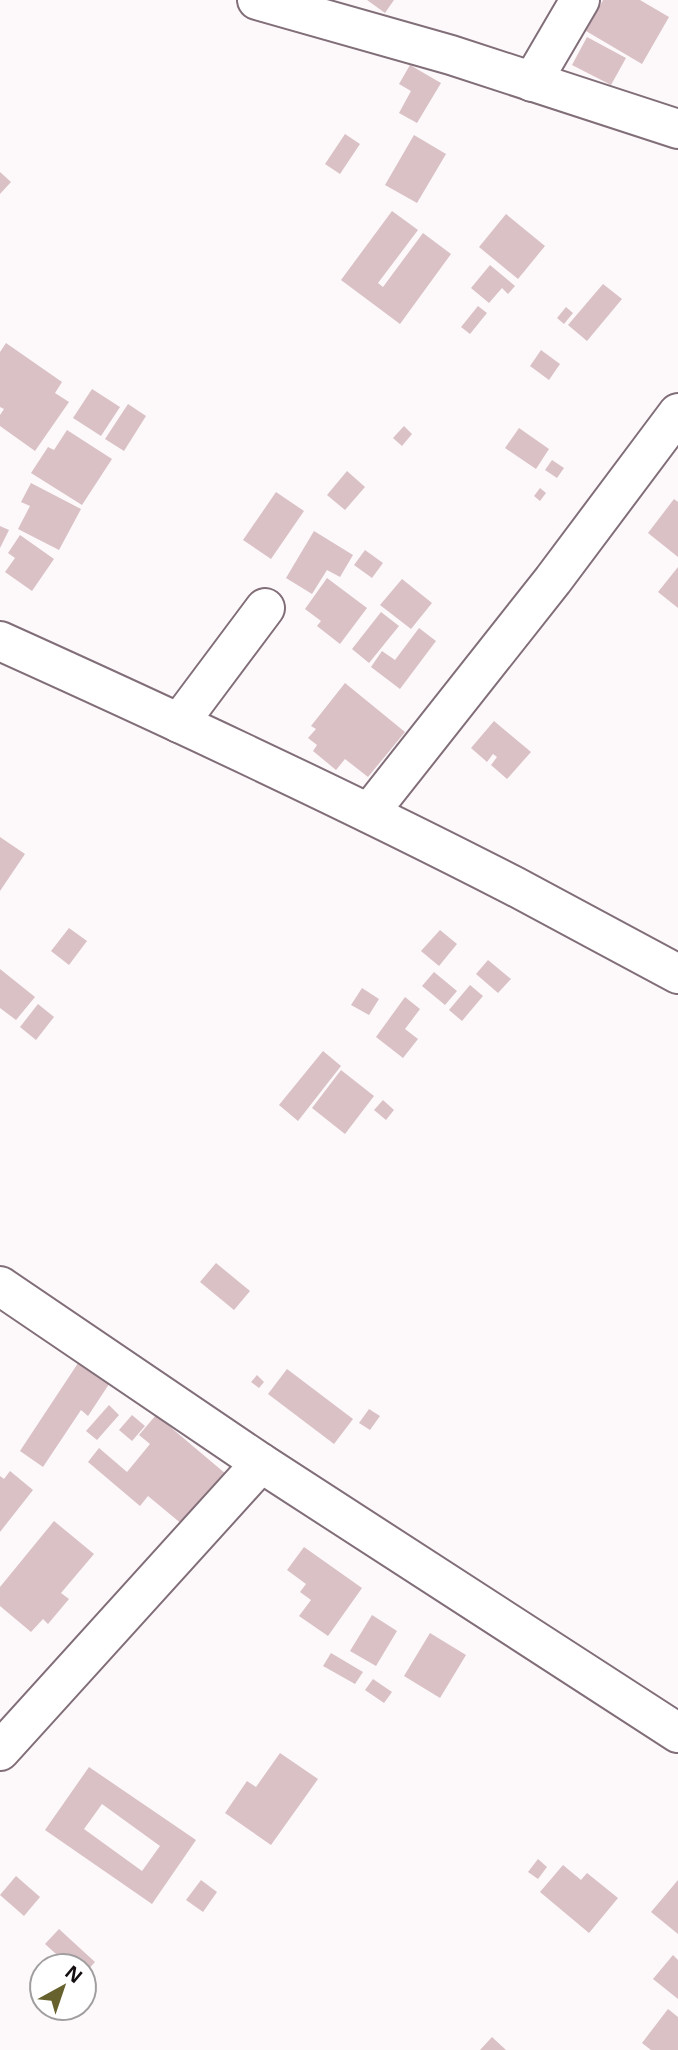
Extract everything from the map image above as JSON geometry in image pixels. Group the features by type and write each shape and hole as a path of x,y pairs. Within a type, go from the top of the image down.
{"street":[{"path":"257,0 451,55 678,129"},
{"path":"532,82 580,0"},
{"path":"369,813 553,580 678,413"},
{"path":"179,723 265,608"},
{"path":"0,641 369,813 515,887 678,975"},
{"path":"0,1286 261,1463 678,1732"},
{"path":"0,1751 261,1463"}],"building":[{"path":"367,0 394,0 385,13"},
{"path":"603,0 640,0 669,17 642,64 586,31"},
{"path":"587,37 626,58 611,85 572,65"},
{"path":"410,65 441,83 417,123 399,113 411,91 399,84"},
{"path":"345,134 360,144 340,174 325,164"},
{"path":"414,135 446,154 417,203 385,185"},
{"path":"0,172 11,182 0,194"},
{"path":"392,211 418,230 378,283 383,287 423,233 451,254 400,324 341,280"},
{"path":"506,214 545,246 518,279 479,247"},
{"path":"490,265 515,286 508,294 502,288 489,303 471,288"},
{"path":"603,284 622,299 587,341 568,325"},
{"path":"478,306 487,313 470,334 461,327"},
{"path":"566,307 573,313 564,324 557,318"},
{"path":"6,343 62,382 55,393 69,402 35,451 0,426 0,415 4,409 0,407 0,352"},
{"path":"541,350 560,364 549,380 530,366"},
{"path":"92,389 120,407 101,436 73,418"},
{"path":"128,404 146,416 124,451 105,439"},
{"path":"404,426 412,434 402,446 393,438"},
{"path":"519,428 549,449 536,469 505,448"},
{"path":"67,430 112,459 82,505 31,473 48,447 54,450"},
{"path":"552,460 564,468 557,478 545,470"},
{"path":"347,471 365,487 345,510 327,495"},
{"path":"31,483 81,509 59,550 18,529 30,506 21,502"},
{"path":"540,488 546,493 540,501 534,496"},
{"path":"276,492 304,511 271,559 243,540"},
{"path":"674,499 678,502 678,557 648,533"},
{"path":"0,526 9,530 0,548"},
{"path":"314,531 353,555 340,577 327,570 312,594 286,578"},
{"path":"20,535 54,559 32,591 5,572 15,558 8,553"},
{"path":"365,550 383,563 372,578 354,565"},
{"path":"678,567 678,608 658,592"},
{"path":"327,578 367,608 340,644 317,626 321,621 305,609"},
{"path":"402,579 432,603 411,629 380,605"},
{"path":"381,612 399,626 369,663 352,649"},
{"path":"419,628 436,641 400,689 371,667 382,651 395,660"},
{"path":"345,683 405,732 368,777 345,759 336,770 313,751 317,745 308,738 316,729 311,726"},
{"path":"494,721 531,752 507,779 491,765 497,757 493,754 487,762 471,748"},
{"path":"0,837 25,854 0,891"},
{"path":"69,928 87,941 69,965 51,951"},
{"path":"440,930 457,944 439,966 421,951"},
{"path":"488,960 511,979 498,993 476,974"},
{"path":"0,969 35,997 16,1020 0,1008"},
{"path":"434,972 457,991 445,1005 422,986"},
{"path":"470,985 483,996 462,1021 449,1010"},
{"path":"362,988 379,999 369,1015 351,1005"},
{"path":"405,997 420,1009 405,1029 418,1039 403,1058 376,1037"},
{"path":"38,1004 54,1017 36,1040 20,1027"},
{"path":"323,1051 341,1066 298,1121 279,1105"},
{"path":"341,1070 374,1096 345,1134 312,1108"},
{"path":"383,1100 394,1110 386,1120 374,1110"},
{"path":"216,1263 250,1291 234,1310 200,1282"},
{"path":"86,1351 117,1372 88,1416 81,1410 43,1467 20,1451"},
{"path":"287,1369 353,1419 334,1444 268,1394"},
{"path":"257,1375 264,1382 259,1388 251,1382"},
{"path":"109,1405 119,1415 97,1440 86,1431"},
{"path":"369,1409 380,1416 370,1430 359,1423"},
{"path":"132,1415 145,1426 132,1441 119,1430"},
{"path":"156,1415 226,1474 183,1525 148,1496 140,1506 88,1462 99,1448 127,1472 150,1444 139,1435"},
{"path":"10,1471 33,1490 0,1532 0,1476 4,1479"},
{"path":"54,1521 94,1554 61,1593 69,1599 48,1624 43,1619 31,1632 0,1606 0,1587"},
{"path":"304,1547 362,1588 328,1636 299,1616 311,1600 300,1592 306,1584 287,1570"},
{"path":"372,1615 397,1631 376,1666 350,1651"},
{"path":"430,1633 466,1655 440,1698 404,1676"},
{"path":"331,1653 363,1672 355,1684 323,1666"},
{"path":"373,1679 392,1692 384,1703 365,1690"},
{"path":"280,1753 318,1779 271,1845 225,1813 247,1781 256,1787"},
{"path":"89,1767 196,1840 152,1904 45,1830","holes":["102,1804 160,1846 142,1871 84,1829"]},
{"path":"538,1859 547,1867 538,1879 528,1872"},
{"path":"563,1865 581,1880 587,1873 618,1898 589,1933 540,1892"},
{"path":"16,1876 40,1897 24,1916 0,1895"},
{"path":"201,1880 217,1892 203,1912 186,1900"},
{"path":"678,1880 678,1934 651,1912"},
{"path":"59,1929 84,1952 54,1952 45,1944"},
{"path":"673,1955 678,1960 678,1999 653,1979"},
{"path":"668,2009 678,2017 678,2050 651,2050 642,2043"},
{"path":"492,2037 506,2050 480,2050"}]}
